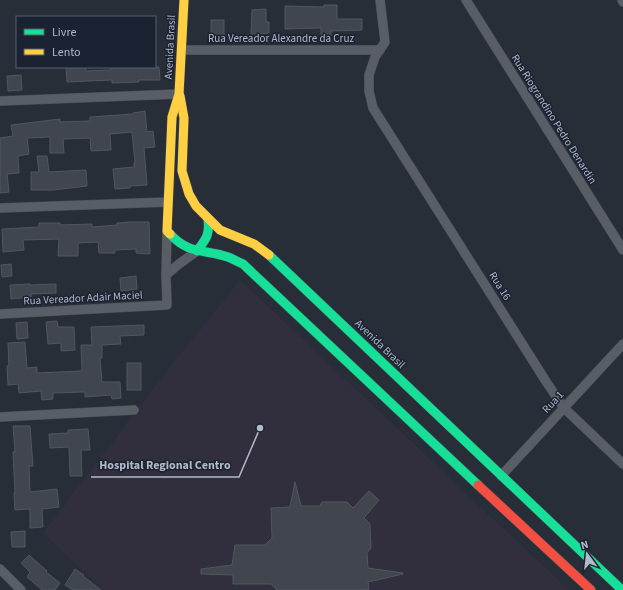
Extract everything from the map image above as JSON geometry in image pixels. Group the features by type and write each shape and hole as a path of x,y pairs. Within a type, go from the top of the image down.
{"street":[{"name":"Avenida Brasil","path":"167,305 167,231 172,117 179,94 184,0"},
{"path":"380,0 385,42 380,50"},
{"name":"Rua Riograndino Pedro Denardin","path":"466,0 623,250"},
{"name":"Rua Vereador Alexandre da Cruz","path":"182,50 380,50"},
{"name":"Rua 16","path":"380,50 375,57 369,75 369,92 373,108 564,408 623,464"},
{"name":"Avenida Brasil","path":"179,94 184,118 182,171 189,194 196,206 220,230 254,244 269,255 622,590"},
{"path":"0,102 179,94"},
{"path":"0,208 168,202 181,202 196,206"},
{"path":"166,275 197,251 208,238 210,231 208,219"},
{"path":"167,231 178,243 197,251 228,257 242,264 591,590"},
{"name":"Rua Vereador Adair Maciel","path":"0,314 167,305"},
{"name":"Rua 1","path":"501,476 623,344"},
{"path":"0,417 134,410"},
{"path":"432,442 448,425"},
{"path":"0,570 21,590"}],"shaded area":[{"path":"240,280 569,590 103,590 43,533 169,368"}],"building":[{"path":"324,5 337,5 337,19 362,19 362,30 331,31 331,36 321,37 321,28 285,29 285,6 324,7"},
{"path":"266,9 266,22 269,22 269,33 251,34 252,10"},
{"path":"211,20 224,20 224,38 211,38"},
{"path":"159,67 160,80 138,80 139,82 112,83 112,80 67,82 66,68 85,68 86,71 111,70 111,68"},
{"path":"21,75 22,90 8,91 7,76"},
{"path":"145,111 147,132 153,131 155,147 144,148 147,185 115,189 113,169 134,167 135,163 132,132 110,134 111,150 91,151 90,138 63,139 64,153 50,153 50,137 27,138 29,154 18,156 19,173 7,174 9,192 0,193 0,138 13,136 11,125 60,119 60,122 90,121 90,117 133,114"},
{"path":"37,156 47,156 49,172 86,170 87,186 53,190 31,190 31,172 39,172"},
{"path":"149,222 150,254 136,253 136,249 115,250 115,253 99,253 98,242 78,243 78,256 58,256 59,239 23,240 24,250 3,252 2,229 39,227 39,223 60,223 60,225 92,224 92,227 117,225 117,223"},
{"path":"11,264 12,276 2,277 1,265"},
{"path":"136,276 137,289 121,291 120,278"},
{"path":"56,284 56,293 31,294 31,297 11,299 10,285"},
{"path":"57,321 58,327 74,327 75,350 61,351 61,343 48,344 46,322"},
{"path":"27,322 28,338 17,339 16,323"},
{"path":"144,325 144,335 120,336 121,344 102,345 102,358 100,358 102,382 120,382 121,398 112,399 111,395 85,397 85,392 53,393 53,399 42,400 41,391 19,393 18,384 8,385 8,343 25,342 27,368 37,367 37,373 82,371 81,345 92,345 91,327"},
{"path":"127,363 141,363 141,390 127,390"},
{"path":"13,426 30,426 33,466 29,466 30,492 57,489 59,507 42,509 43,527 30,528 30,509 15,510 13,452 15,452"},
{"path":"88,429 90,450 81,450 82,476 70,476 69,447 50,448 49,434 68,433 68,430"},
{"path":"295,482 301,506 320,506 322,502 347,502 353,508 369,491 379,500 364,518 370,524 371,548 367,553 368,568 403,574 368,582 369,590 277,590 271,584 233,584 233,575 201,574 201,569 232,565 235,545 265,545 272,538 271,508 290,507"},
{"path":"25,531 25,547 12,547 11,532"},
{"path":"29,555 47,571 46,572 60,583 55,590 42,590 27,577 30,572 21,563"},
{"path":"75,569 101,590 73,590 65,585"}],"traffic: fast":[{"path":"197,251 207,236 208,219"},
{"path":"170,234 177,241 191,248 228,257 243,264 478,485"},
{"path":"269,255 622,590"}],"traffic: slow":[{"path":"170,234 167,231 172,117 179,94 184,0"},
{"path":"180,96 184,118 182,171 189,194 196,206 220,230 254,244 269,255"}],"traffic: jam":[{"path":"478,485 591,590"}],"place":[{"name":"Hospital Regional Centro","path":"260,428"}]}
